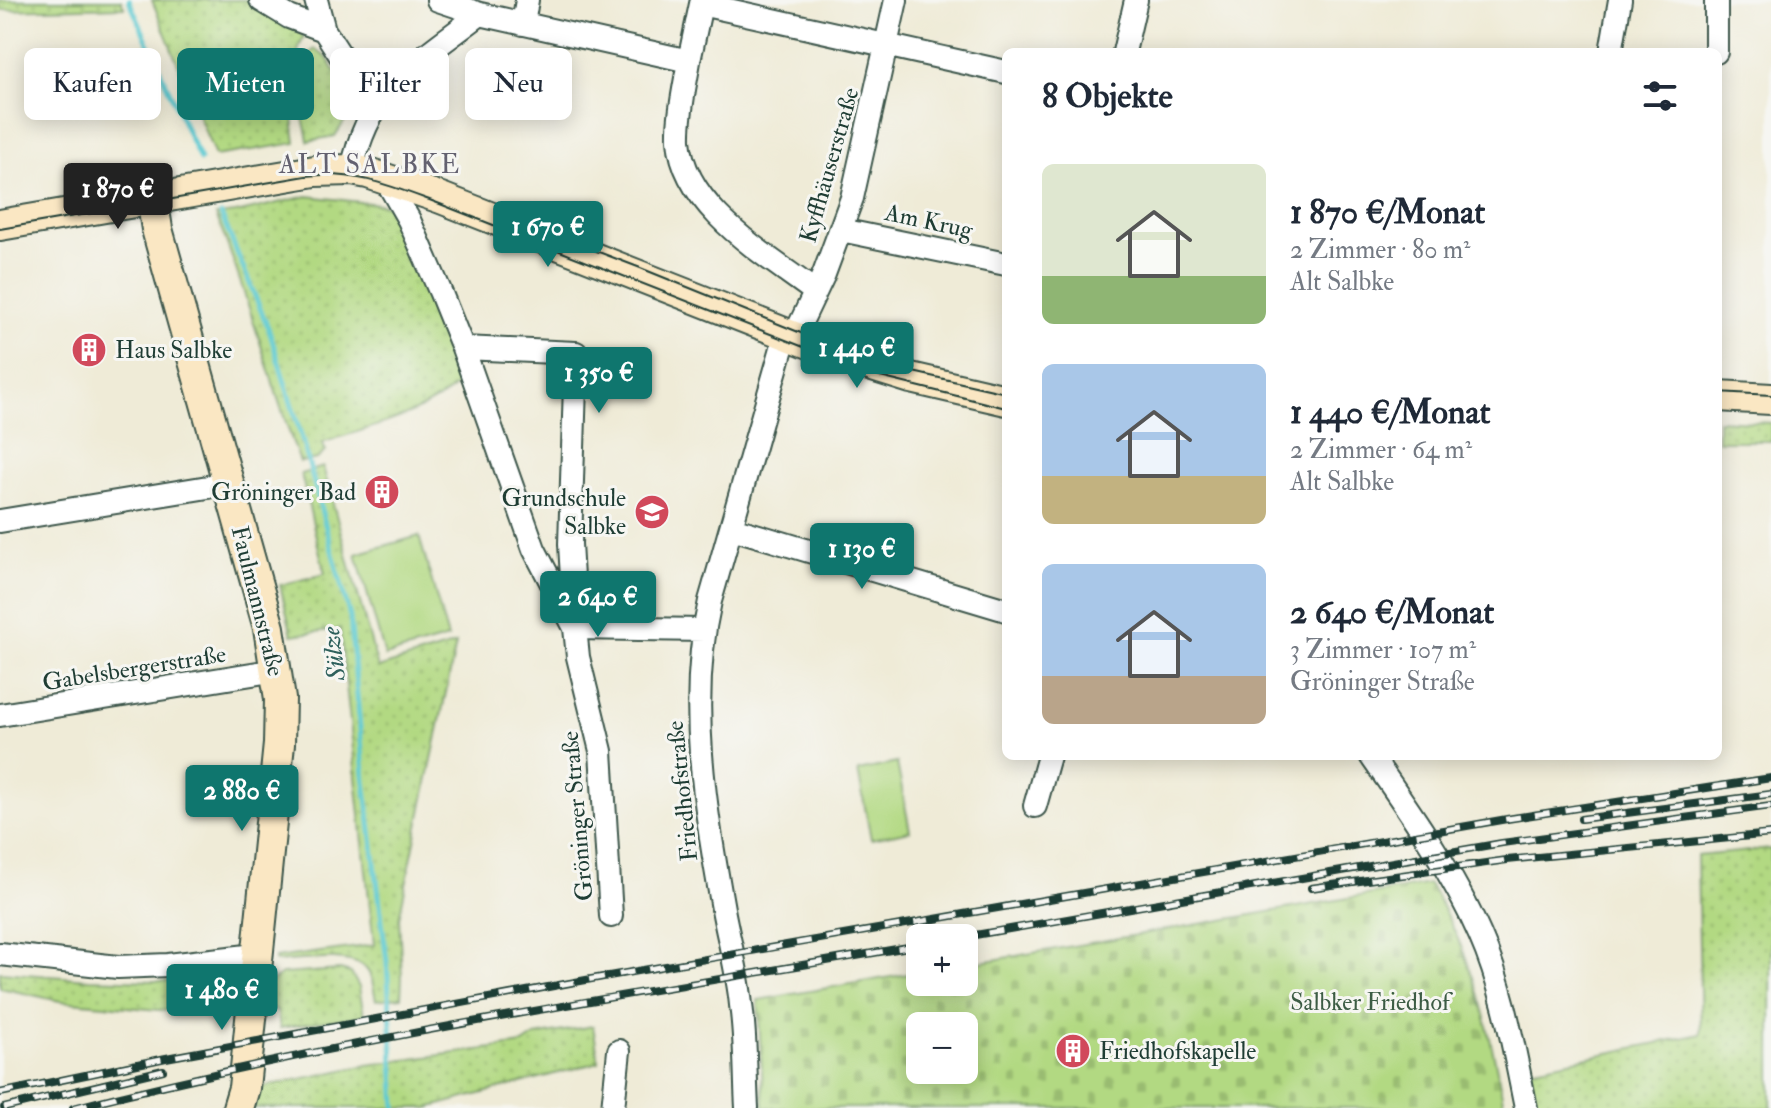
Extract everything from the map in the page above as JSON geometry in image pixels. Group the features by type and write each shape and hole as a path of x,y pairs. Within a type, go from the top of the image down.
{"main road":[{"path":"0,225 287,174 352,170 385,178 893,373 1002,399"},
{"name":"Faulmannstraße","path":"152,198 157,229 269,628 277,670 280,729 244,1088 238,1108"},
{"path":"1722,396 1771,399"}],"street":[{"path":"261,0 289,17 324,30"},
{"path":"316,0 324,30 336,48"},
{"path":"438,0 480,14 689,61"},
{"path":"523,24 527,0"},
{"name":"Kyffhäuserstraße","path":"790,336 824,274 855,187 896,0"},
{"path":"1125,48 1136,0"},
{"path":"1612,48 1620,0"},
{"path":"1716,0 1716,48"},
{"path":"814,291 722,220 691,179 681,152 679,133 700,2 1002,71"},
{"path":"437,48 480,14"},
{"path":"352,170 357,142 368,120"},
{"name":"Gröninger Straße","path":"385,178 409,220 463,348 534,549 575,628 578,657 592,703 601,751 611,916"},
{"name":"Am Krug","path":"841,230 1002,263"},
{"name":"Friedhofstraße","path":"747,1108 742,1007 715,860 700,753 704,630 790,336"},
{"path":"463,348 576,353 570,544 575,628 704,630"},
{"path":"0,521 208,487 227,481"},
{"path":"732,528 1002,609"},
{"name":"Gabelsbergerstraße","path":"0,715 277,670"},
{"path":"1035,806 1048,760"},
{"path":"1374,760 1438,855 1480,936 1502,1000 1526,1108"},
{"path":"0,954 118,967 256,955"},
{"path":"613,1108 619,1051"}],"green space":[{"path":"0,0 121,0 124,7 0,10"},
{"path":"152,0 252,0 304,36 299,48 177,48 177,62"},
{"path":"314,50 330,63 330,120 346,120 335,136 308,141 303,120 314,120"},
{"path":"200,120 294,120 296,143 215,156"},
{"path":"307,196 387,205 400,222 421,265 461,382 413,412 322,443 326,451 317,459 300,462 216,215"},
{"path":"1722,420 1771,423 1771,441 1722,441"},
{"path":"323,467 378,668 456,644 399,918 401,997 376,1000 367,970 349,961 275,962 275,958 374,945 340,629 292,635 280,585 325,574 301,474"},
{"path":"419,536 448,638 385,656 356,554"},
{"path":"897,763 910,831 871,839 858,771"},
{"path":"1771,849 1771,1108 1538,1108 1530,1069 1701,1034 1697,856"},
{"name":"Salbker Friedhof","path":"1429,884 1468,964 1492,1046 1504,1105 1488,1108 764,1108 758,1000 906,974 906,996 978,996 978,963"},
{"path":"340,970 351,973 359,987 364,1015 280,1028 277,1010 267,1008 271,982 282,974"},
{"path":"0,972 188,982 236,1002 235,1010 215,1015 60,1001 0,988"},
{"path":"593,1026 599,1062 428,1108 253,1108 257,1088 367,1065 523,1044 535,1036"}],"waterway":[{"name":"Sülze","path":"129,0 200,160"},
{"name":"Sülze","path":"221,214 269,330 350,617 364,773 387,962 396,1108"}],"tram line":[{"path":"0,229 306,176 358,178 440,204 880,377 1002,407"},
{"path":"507,217 843,350 913,372 1002,392"},
{"path":"1722,392 1771,395"}],"railway":[{"path":"0,1093 166,1058 586,980 1507,819 1771,778"},
{"path":"1581,819 1771,794"},
{"path":"978,935 1502,843 1771,806"},
{"path":"1311,888 1507,860 1771,834"},
{"path":"73,1108 178,1082 389,1038 906,947"},
{"path":"4,1108 163,1070"}],"place":[{"name":"Haus Salbke","path":"89,350"},
{"name":"Gröninger Bad","path":"382,492"},
{"name":"Grundschule Salbke","path":"652,512"},
{"name":"Friedhofskapelle","path":"1073,1051"}],"district":[{"name":"ALT SALBKE","path":"370,164"}]}
